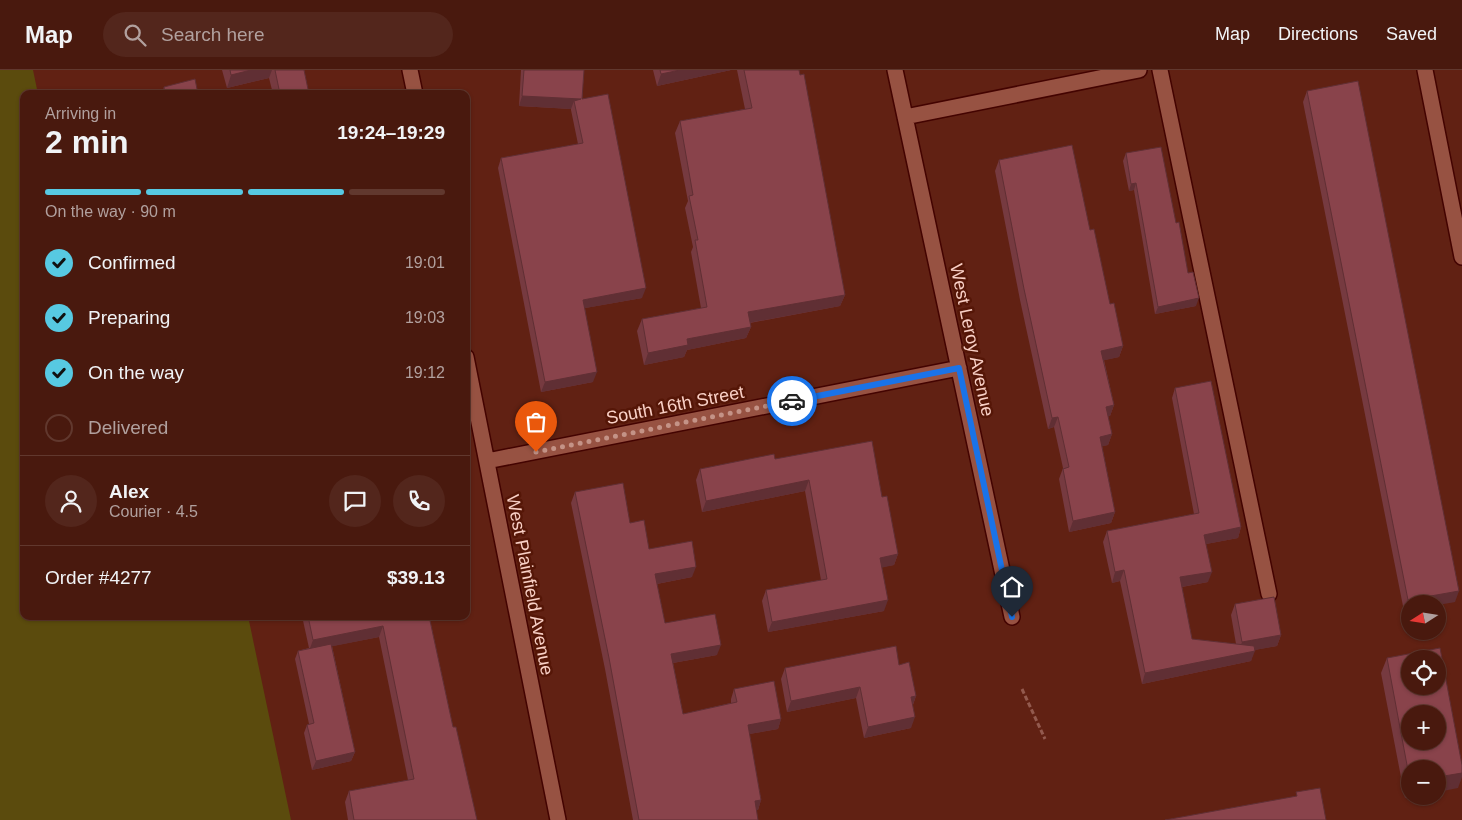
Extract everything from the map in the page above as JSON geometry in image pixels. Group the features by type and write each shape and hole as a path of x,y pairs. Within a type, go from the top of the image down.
{"street":[{"path":"410,70 414,90"},
{"name":"West Leroy Avenue","path":"895,70 1012,617"},
{"path":"905,117 1139,70"},
{"path":"1160,70 1269,594"},
{"path":"1425,70 1462,257"},
{"name":"South 16th Street","path":"487,461 959,368"},
{"name":"West Plainfield Avenue","path":"470,377 558,820"}],"path":[{"path":"1022,689 1045,739"}],"shaded area":[{"path":"0,70 33,70 37,90 20,90 20,620 249,620 291,820 0,820"}],"building":[{"path":"230,70 251,70 231,75"},
{"path":"275,70 304,70 308,90 279,90"},
{"path":"524,70 584,70 582,99 608,94 646,288 583,300 597,372 545,382 501,158 583,143 574,101 581,99 522,96"},
{"path":"660,70 680,70 661,74"},
{"path":"744,70 799,70 800,75 804,74 845,295 748,312 751,327 687,339 688,345 648,353 642,319 707,307 695,240 698,240 689,196 693,195 680,121 752,108"},
{"path":"195,79 197,90 164,90 164,87"},
{"path":"1358,81 1459,591 1436,595 1407,595 1307,91"},
{"path":"1072,145 1090,230 1094,229 1110,304 1114,303 1123,346 1101,351 1114,405 1106,407 1112,434 1100,437 1115,512 1073,521 1063,469 1069,467 1058,417 1052,418 999,160"},
{"path":"1161,147 1176,223 1179,222 1188,273 1193,272 1199,298 1158,307 1136,183 1131,184 1126,153"},
{"path":"1211,381 1241,527 1204,535 1212,572 1180,577 1192,639 1254,646 1255,651 1145,673 1124,570 1115,572 1107,531 1199,513 1175,388"},
{"path":"872,441 882,497 887,496 898,554 880,558 888,600 772,622 766,590 827,579 809,480 706,501 700,469 774,454 775,459"},
{"path":"623,483 630,523 644,520 649,549 692,541 696,567 655,574 665,623 715,614 721,645 671,654 683,714 737,702 734,689 774,681 781,719 748,725 761,800 755,801 758,820 639,820 609,658 575,492"},
{"path":"1274,597 1281,635 1242,642 1235,604"},
{"path":"309,620 430,620 453,727 456,727 477,820 354,820 349,791 414,779 383,626 313,640"},
{"path":"331,644 355,752 316,761 307,725 314,723 298,651"},
{"path":"896,646 899,665 909,662 916,696 911,697 915,717 868,727 860,687 791,701 785,668"},
{"path":"1401,655 1401,695 1446,695 1446,680 1462,773 1446,776 1446,760 1406,760 1404,750 1446,750 1446,705 1401,705 1401,733 1387,658"},
{"path":"1320,788 1326,820 1165,820 1297,796 1296,792"}],"way so far":[{"path":"536,452 792,401"}],"route":[{"path":"792,401 959,368 1012,617"}]}
